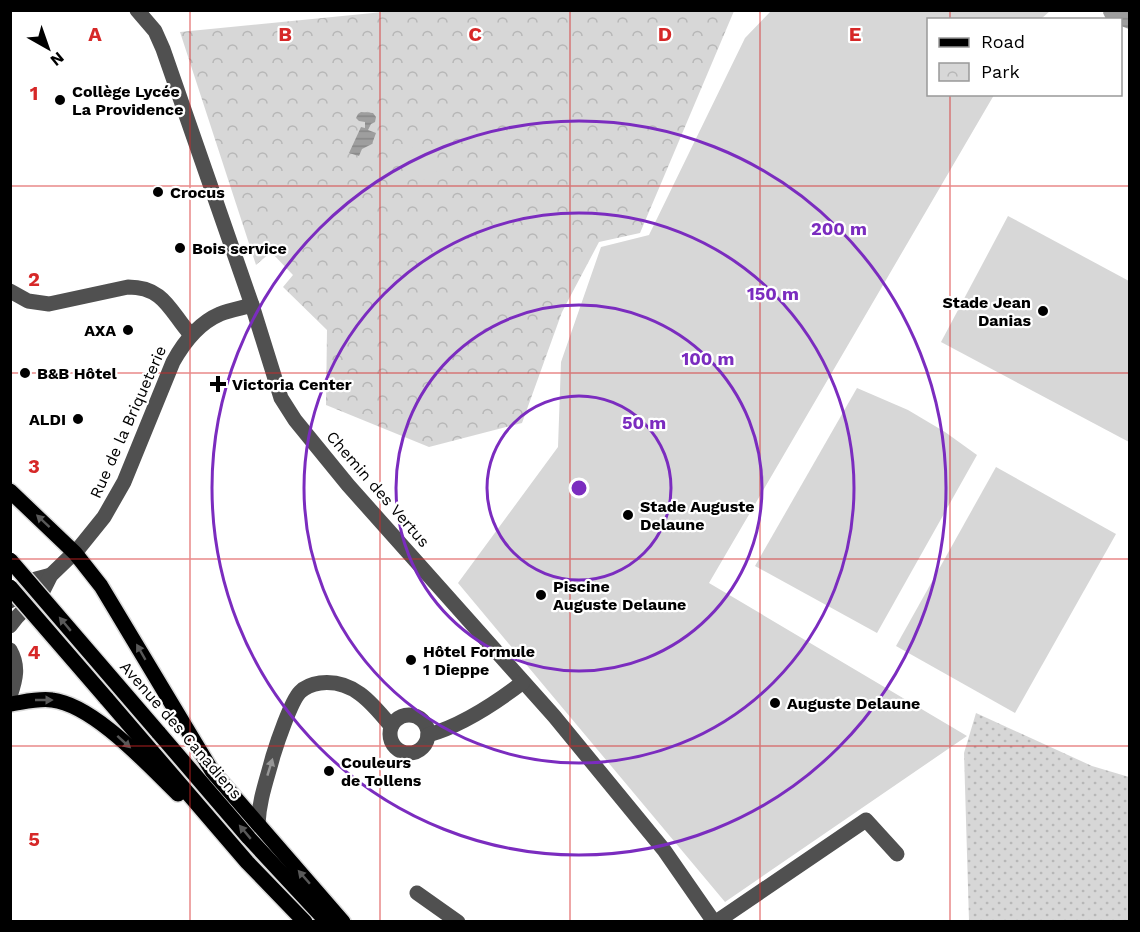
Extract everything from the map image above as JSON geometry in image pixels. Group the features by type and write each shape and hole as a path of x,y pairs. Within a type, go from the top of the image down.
{"main road":[{"path":"10,491 75,553 112,603 212,771 343,921"},
{"name":"Avenue des Canadiens","path":"10,560 249,838 327,921"},
{"path":"10,587 247,862"},
{"path":"10,704 51,699 63,702 96,719 122,740 305,921"}],"street":[{"name":"Chemin des Vertus","path":"137,10 155,31 163,49 252,305 281,399 295,420 348,485 554,716 664,850 715,921"},
{"path":"10,291 28,301 49,304 128,287 141,287 163,298 191,335"},
{"name":"Rue de la Briqueterie","path":"10,626 44,589 51,575 75,553 104,517 124,482 173,362 191,335 219,314 252,305"},
{"name":"Rue de la Briqueterie","path":"10,601 36,579 51,575"},
{"path":"10,650 17,668 10,696"},
{"path":"258,824 259,804 278,740 298,693 313,684 329,682 346,685 364,696 391,726"},
{"path":"428,735 444,730 509,693 523,682"},
{"path":"403,711 415,716 424,723 428,735 424,746 416,753 403,753 392,744 391,726 403,711"},
{"path":"715,921 866,820 897,854"},
{"path":"417,893 458,921"}],"green space":[{"path":"403,10 734,11 640,233 599,242 562,312 522,423 429,447 326,405 327,330 283,287 293,275 271,252 256,265 180,32"},
{"name":"Stade Auguste Delaune","path":"771,11 1050,11 1042,18 927,18 927,96 993,96 709,583 967,736 725,902 458,583 558,447 561,362 601,247 649,235 745,38"},
{"path":"404,142 441,164 430,183 394,161"},
{"name":"Stade Jean Danias","path":"1008,216 1129,281 1129,442 941,342"},
{"path":"857,388 908,410 977,455 877,633 755,566"},
{"path":"996,467 1116,534 1015,713 896,646"},
{"path":"976,713 1092,766 1129,777 1129,921 969,921 964,753"}],"shaded area":[{"path":"1104,11 1129,11 1129,29 1122,26 1122,18 1106,18"},
{"path":"361,112 373,113 376,117 368,130 376,133 372,144 362,149 359,156 349,153 361,127 365,128 365,122 356,118"}],"place":[{"name":"Collège Lycée La Providence","path":"60,100"},
{"name":"Crocus","path":"158,192"},
{"name":"Bois service","path":"180,248"},
{"name":"Stade Jean Danias","path":"1043,311"},
{"name":"AXA","path":"128,330"},
{"name":"B&B Hôtel","path":"25,373"},
{"name":"Victoria Center","path":"218,384"},
{"name":"ALDI","path":"78,419"},
{"name":"Stade Auguste Delaune","path":"628,515"},
{"name":"Piscine Auguste Delaune","path":"541,595"},
{"name":"Hôtel Formule 1 Dieppe","path":"411,660"},
{"name":"Auguste Delaune","path":"775,703"},
{"name":"Couleurs de Tollens","path":"329,771"}]}
